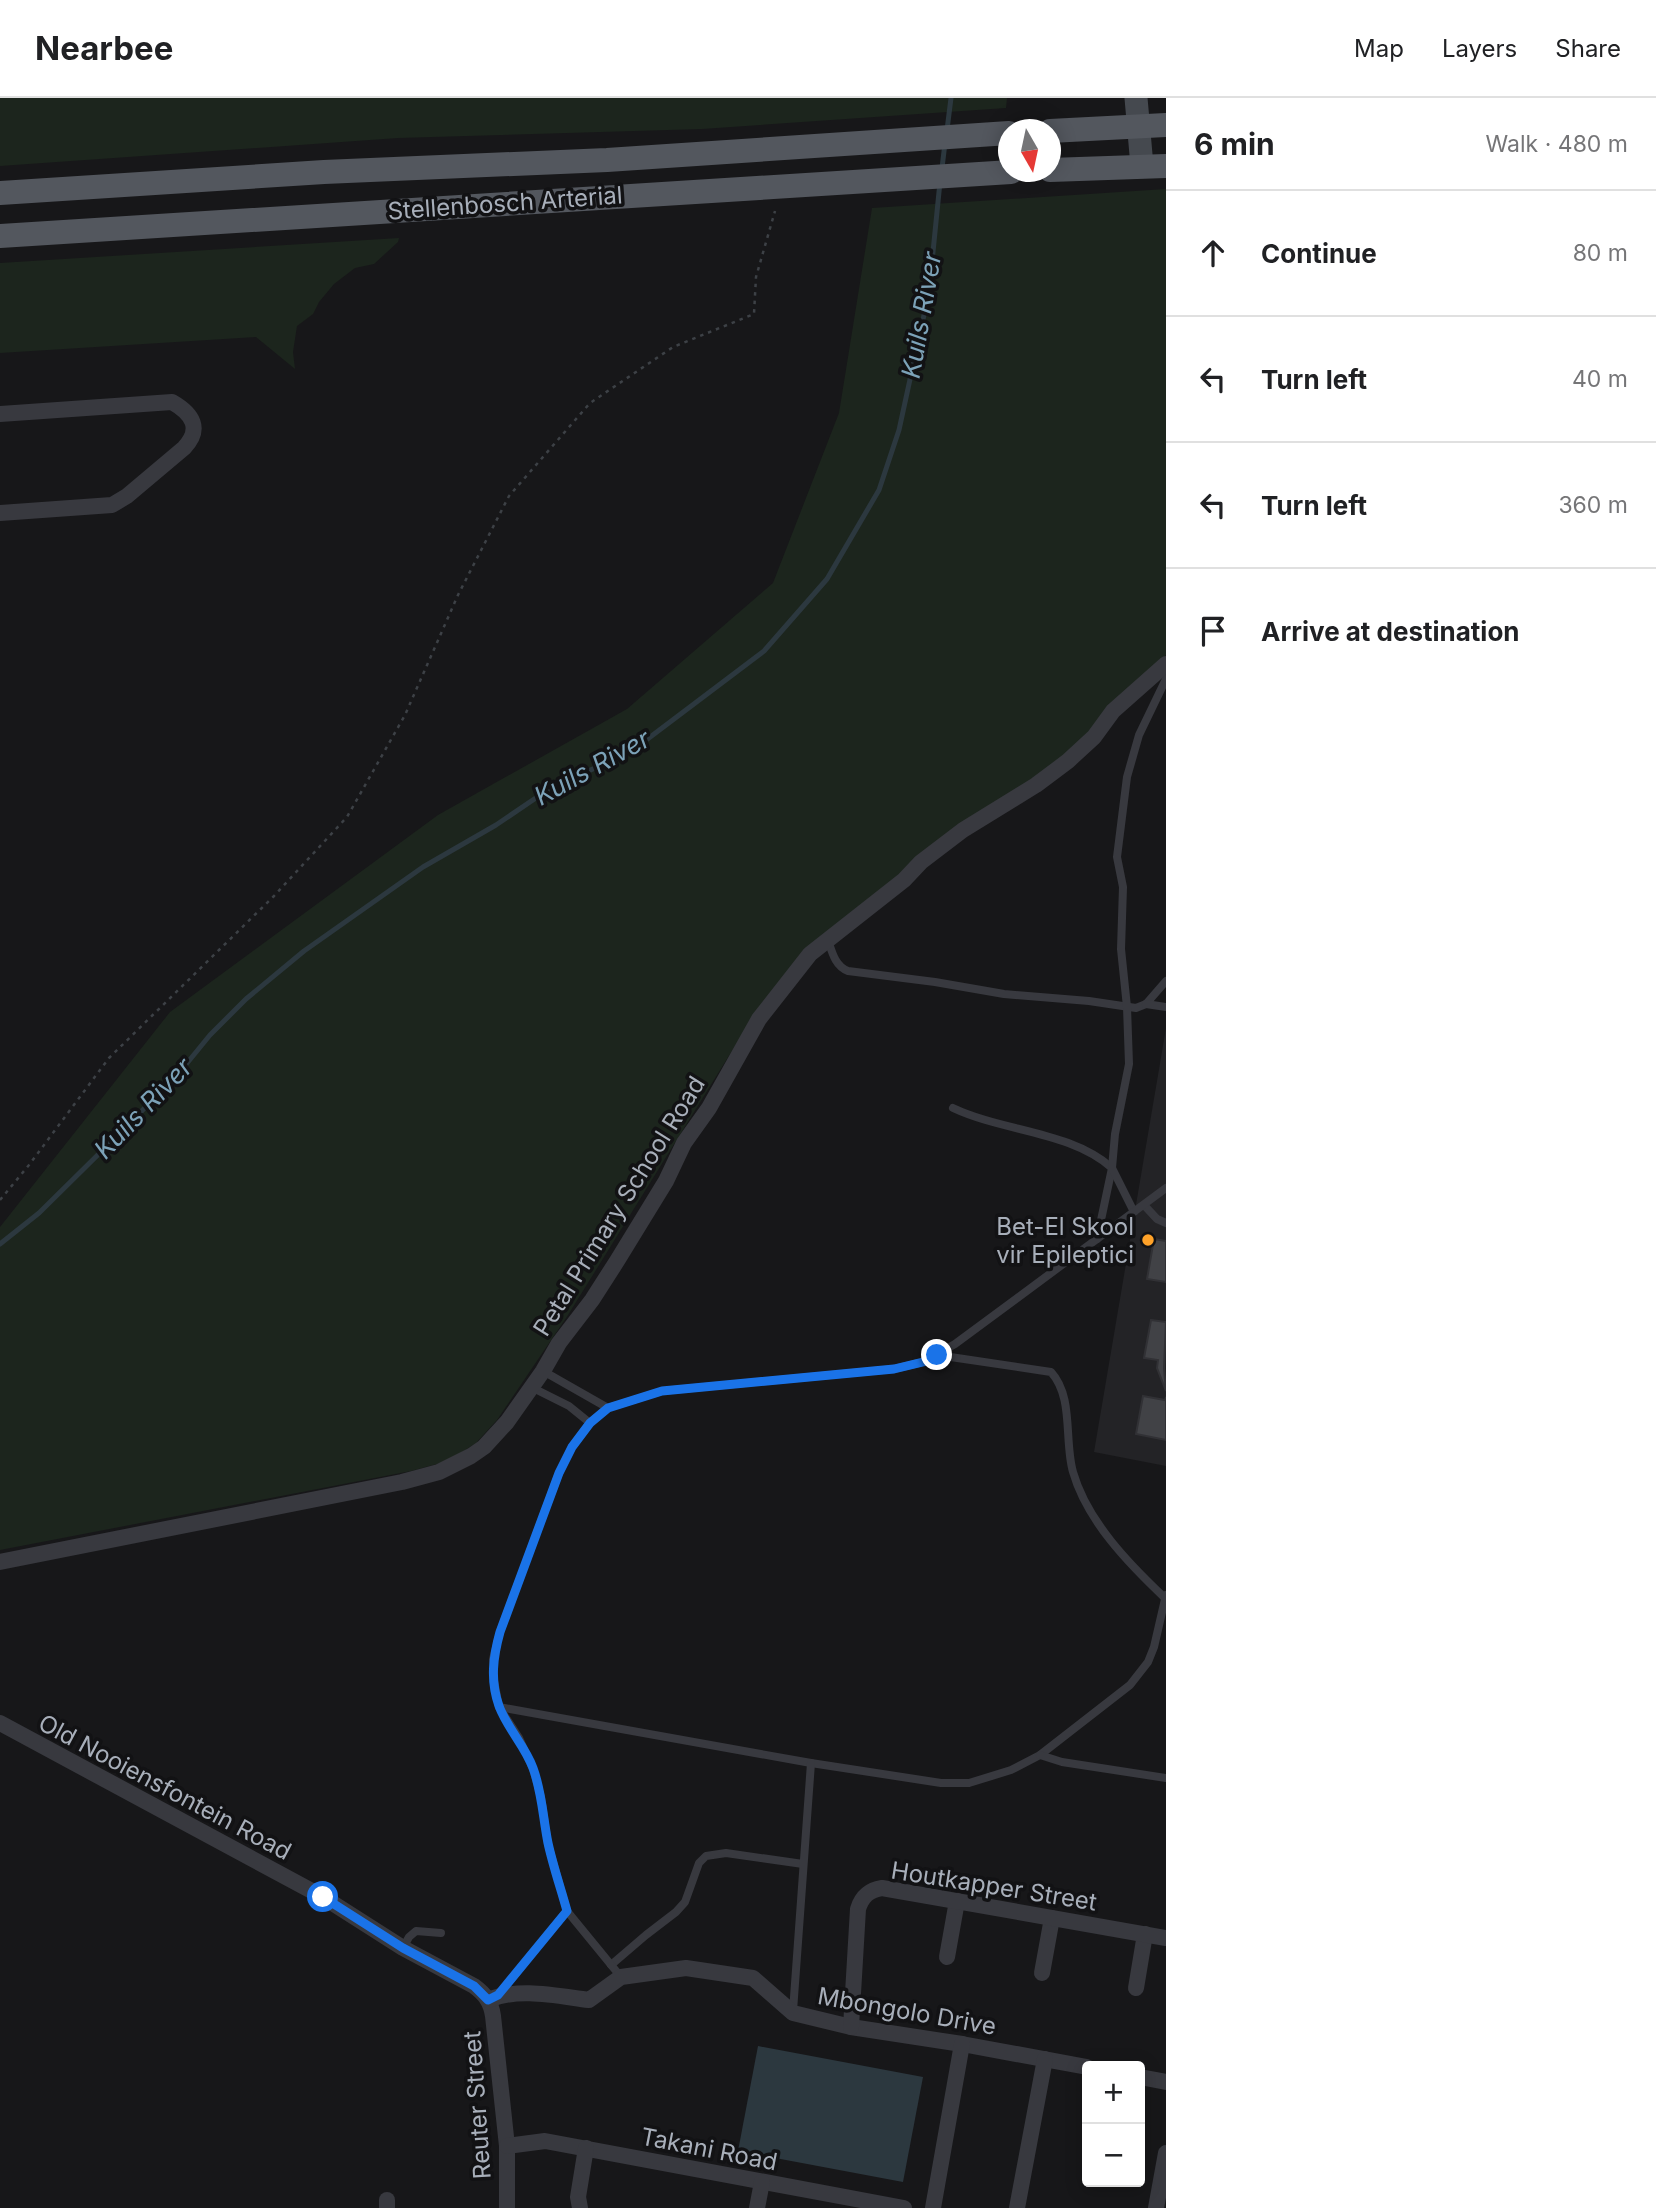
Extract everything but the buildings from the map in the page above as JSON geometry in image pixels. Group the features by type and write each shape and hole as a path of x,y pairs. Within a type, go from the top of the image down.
{"main road":[{"path":"1061,131 1166,125"},
{"name":"Stellenbosch Arterial","path":"0,193 324,172 607,160 998,134"},
{"path":"1061,170 1154,166"},
{"name":"Stellenbosch Arterial","path":"0,236 998,172"}],"street":[{"path":"1136,98 1139,127 1154,166"},
{"path":"0,414 173,402 186,411 194,427 191,441 184,449 119,502 102,507 0,513"},
{"name":"Petal Primary School Road","path":"0,1562 402,1482 439,1472 484,1447 507,1422 559,1343 592,1300 647,1213 684,1143 709,1108 759,1019 810,954 964,830 1036,785 1068,761 1094,737 1113,712 1166,664"},
{"name":"Old Nooiensfontein Road","path":"0,1723 323,1897 403,1948 493,1998"},
{"name":"Houtkapper Street","path":"851,2027 858,1909 871,1891 882,1888 1166,1938"},
{"path":"947,1957 957,1901"},
{"path":"1042,1973 1052,1918"},
{"path":"1136,1988 1145,1934"},
{"name":"Mbongolo Drive","path":"493,1998 532,1993 589,2000 616,1971 686,1968 753,1978 793,2012 851,2027 962,2043 1082,2066"},
{"name":"Reuter Street","path":"493,1998 507,2146 507,2208"},
{"path":"933,2208 962,2043"},
{"path":"1017,2208 1045,2059"},
{"path":"1145,2078 1166,2082"},
{"name":"Takani Road","path":"507,2146 545,2141 762,2182 845,2203 904,2208"},
{"path":"580,2208 578,2197 586,2148"},
{"path":"1156,2208 1166,2153"},
{"path":"757,2208 762,2182"}],"lane":[{"path":"1097,1239 1129,1064 1121,950 1123,887 1117,857 1122,803 1139,735 1166,679"},
{"path":"828,939 842,969 1004,994 1136,1008 1146,1004 1166,981"},
{"path":"1146,1004 1166,1007"},
{"path":"953,1108 975,1118 1078,1146 1098,1155 1112,1168 1134,1212"},
{"path":"803,1864 726,1853 706,1856 699,1863 685,1902 646,1934 616,1971 567,1911 548,1844 541,1797 533,1769 519,1738 499,1707 493,1659 500,1632 559,1473 572,1447 590,1423 608,1408 662,1391 894,1369 923,1362 937,1355 1166,1188"},
{"path":"1144,1205 1157,1219 1166,1223"},
{"path":"499,1707 811,1763 941,1783 969,1783 1011,1770 1040,1755 1115,1699 1140,1673 1154,1647 1166,1597 1121,1553 1088,1505 1073,1472 1062,1389 1057,1378 1051,1372 937,1355"},
{"path":"543,1371 608,1408"},
{"path":"531,1387 569,1406 590,1423"},
{"path":"1040,1755 1062,1762 1166,1778"},
{"path":"793,2012 811,1763"},
{"path":"493,1998 567,1911"},
{"path":"403,1948 416,1931 441,1933"}],"path":[{"path":"0,1200 109,1058 274,896 347,817 405,715 458,595 509,496 590,404 673,347 754,314 756,276 775,211"}],"shaded area":[{"path":"0,98 1007,98 1006,108 702,129 398,138 0,166"},
{"path":"1166,189 1166,655 1085,739 1052,766 960,827 753,1017 568,1315 497,1420 476,1443 448,1461 411,1471 0,1550 0,1227 170,1012 438,815 627,709 773,583 839,413 872,208"},
{"path":"399,238 374,264 355,268 334,284 313,314 297,326 293,352 295,369 256,337 0,353 0,263"},
{"name":"Bet-El Skool vir Epileptici","path":"1166,1028 1166,1466 1094,1452"},
{"path":"758,2046 923,2077 903,2182 738,2151"}],"waterway":[{"name":"Kuils River","path":"947,130 951,98"},
{"name":"Kuils River","path":"942,168 945,143"},
{"name":"Kuils River","path":"0,1244 39,1213 124,1129 246,999 304,951 423,867 496,825 552,787 629,753 764,651 827,579 879,490 899,430 929,292 940,182"}],"place":[{"name":"Bet-El Skool vir Epileptici","path":"1148,1240"}],"route":[{"path":"323,1897 403,1948 474,1986 488,2000 498,1995 567,1911 548,1844 541,1797 533,1769 519,1738 499,1707 493,1659 500,1632 559,1473 572,1447 590,1423 608,1408 662,1391 894,1369 923,1362 937,1355"}]}
